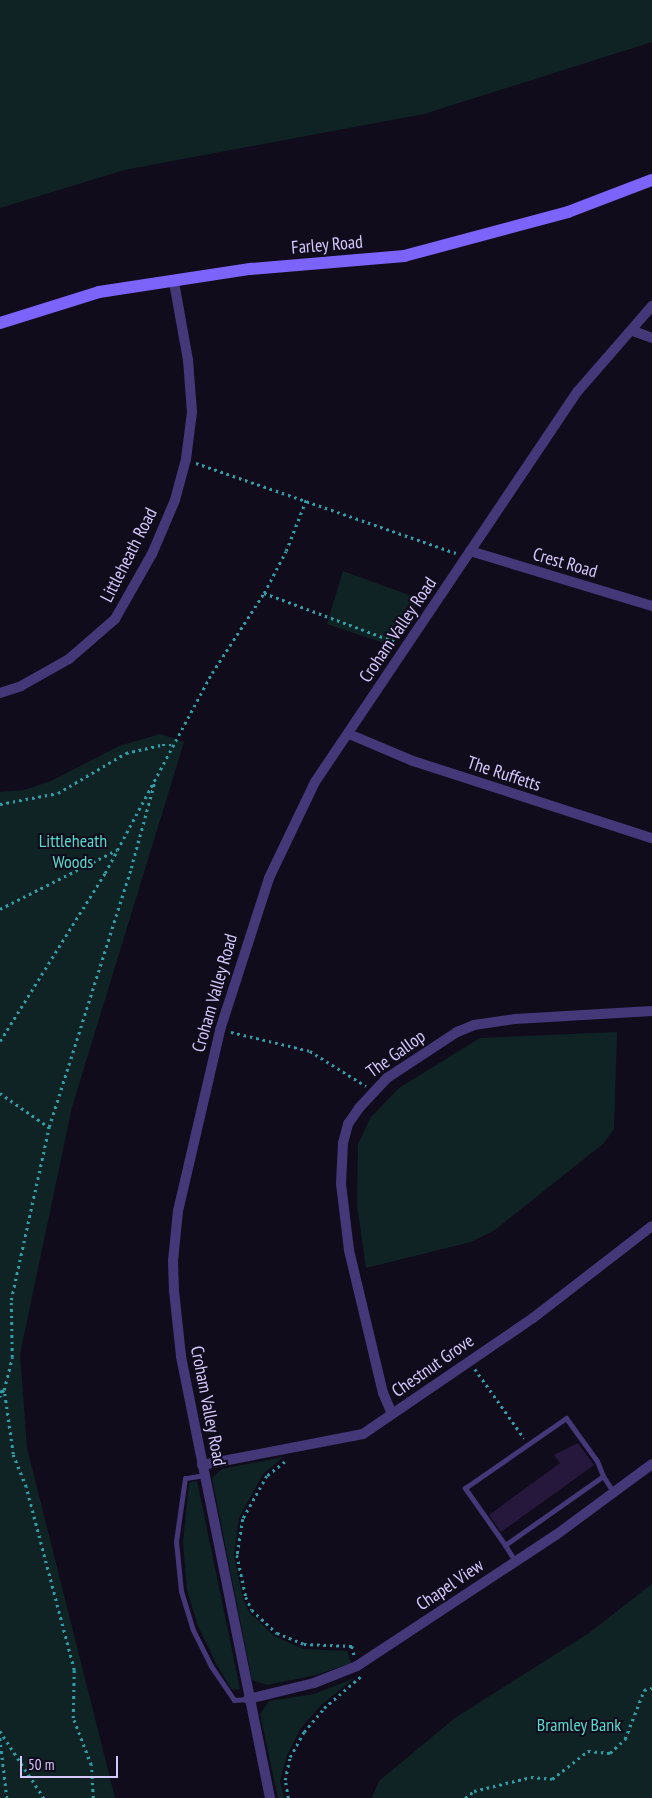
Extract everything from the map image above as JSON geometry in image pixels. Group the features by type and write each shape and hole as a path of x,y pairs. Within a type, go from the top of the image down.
{"street":[{"name":"Farley Road","path":"0,323 99,292 250,269 404,256 568,212 652,180"},
{"name":"Littleheath Road","path":"0,693 21,686 69,659 115,619 152,554 175,500 186,459 192,412 188,360 174,282"},
{"name":"Croham Valley Road","path":"270,1798 248,1699 181,1356 173,1261 178,1211 220,1030 268,878 315,782 578,392 652,306"},
{"path":"633,330 652,338"},
{"name":"Crest Road","path":"470,551 652,606"},
{"name":"The Ruffetts","path":"349,734 413,762 652,838"},
{"name":"The Gallop","path":"392,1414 383,1393 349,1250 341,1184 343,1143 348,1124 373,1090 423,1053 474,1026 515,1019 652,1012"},
{"name":"Chestnut Grove","path":"204,1470 289,1449 363,1434 533,1318 652,1226"},
{"name":"Chapel View","path":"248,1699 314,1683 357,1666 515,1561 614,1493 652,1464"}],"lane":[{"path":"515,1561 465,1488 566,1418 597,1461 602,1476 614,1493"},
{"path":"204,1470 185,1478 176,1541 181,1590 192,1628 211,1666 234,1700 248,1699"},
{"path":"505,1545 602,1476"}],"path":[{"path":"186,459 456,554"},
{"path":"0,1041 117,850 175,746 212,673 264,593 286,551 306,500"},
{"path":"264,593 407,646"},
{"path":"0,804 58,792 126,753 162,745 175,746"},
{"path":"0,1397 12,1357 11,1300 49,1127 131,868 155,780"},
{"path":"0,909 117,850"},
{"path":"220,1030 310,1051 373,1090"},
{"path":"0,1093 49,1127"},
{"path":"469,1360 529,1444"},
{"path":"2,1391 13,1454 26,1487 74,1670 73,1718 91,1765 93,1798"},
{"path":"288,1798 285,1780 290,1757 304,1732 324,1708 361,1678 352,1646 322,1647 291,1640 265,1622 246,1597 237,1555 243,1519 267,1476 291,1458 289,1449"},
{"path":"466,1798 474,1791 531,1777 552,1779 588,1751 610,1753 625,1739 644,1690 652,1688"},
{"path":"0,1731 44,1798"},
{"path":"0,1738 8,1798"}],"green space":[{"path":"0,0 652,0 652,42 424,114 124,170 0,208"},
{"path":"343,571 420,599 390,645 327,624"},
{"name":"Littleheath Woods","path":"160,734 184,742 72,1107 20,1354 27,1448 115,1798 0,1798 0,792 24,790 51,781 119,746"},
{"path":"617,1032 614,1129 604,1143 495,1230 471,1242 366,1268 357,1204 358,1144 371,1117 399,1088 480,1038"},
{"path":"283,1457 263,1474 239,1518 234,1556 243,1599 249,1612 274,1636 303,1649 347,1651 351,1663 316,1675 267,1685 252,1680 212,1478 222,1469"},
{"path":"197,1481 240,1689 232,1690 217,1665 198,1626 187,1590 183,1542 189,1483"},
{"name":"Bramley Bank","path":"652,1584 652,1798 372,1798 379,1781 455,1718 589,1633"},
{"path":"355,1678 321,1705 301,1728 287,1755 280,1781 284,1798 278,1798 260,1714 269,1701 314,1694"}],"building":[{"path":"578,1443 594,1465 501,1532 489,1515 560,1463 554,1455"}]}
